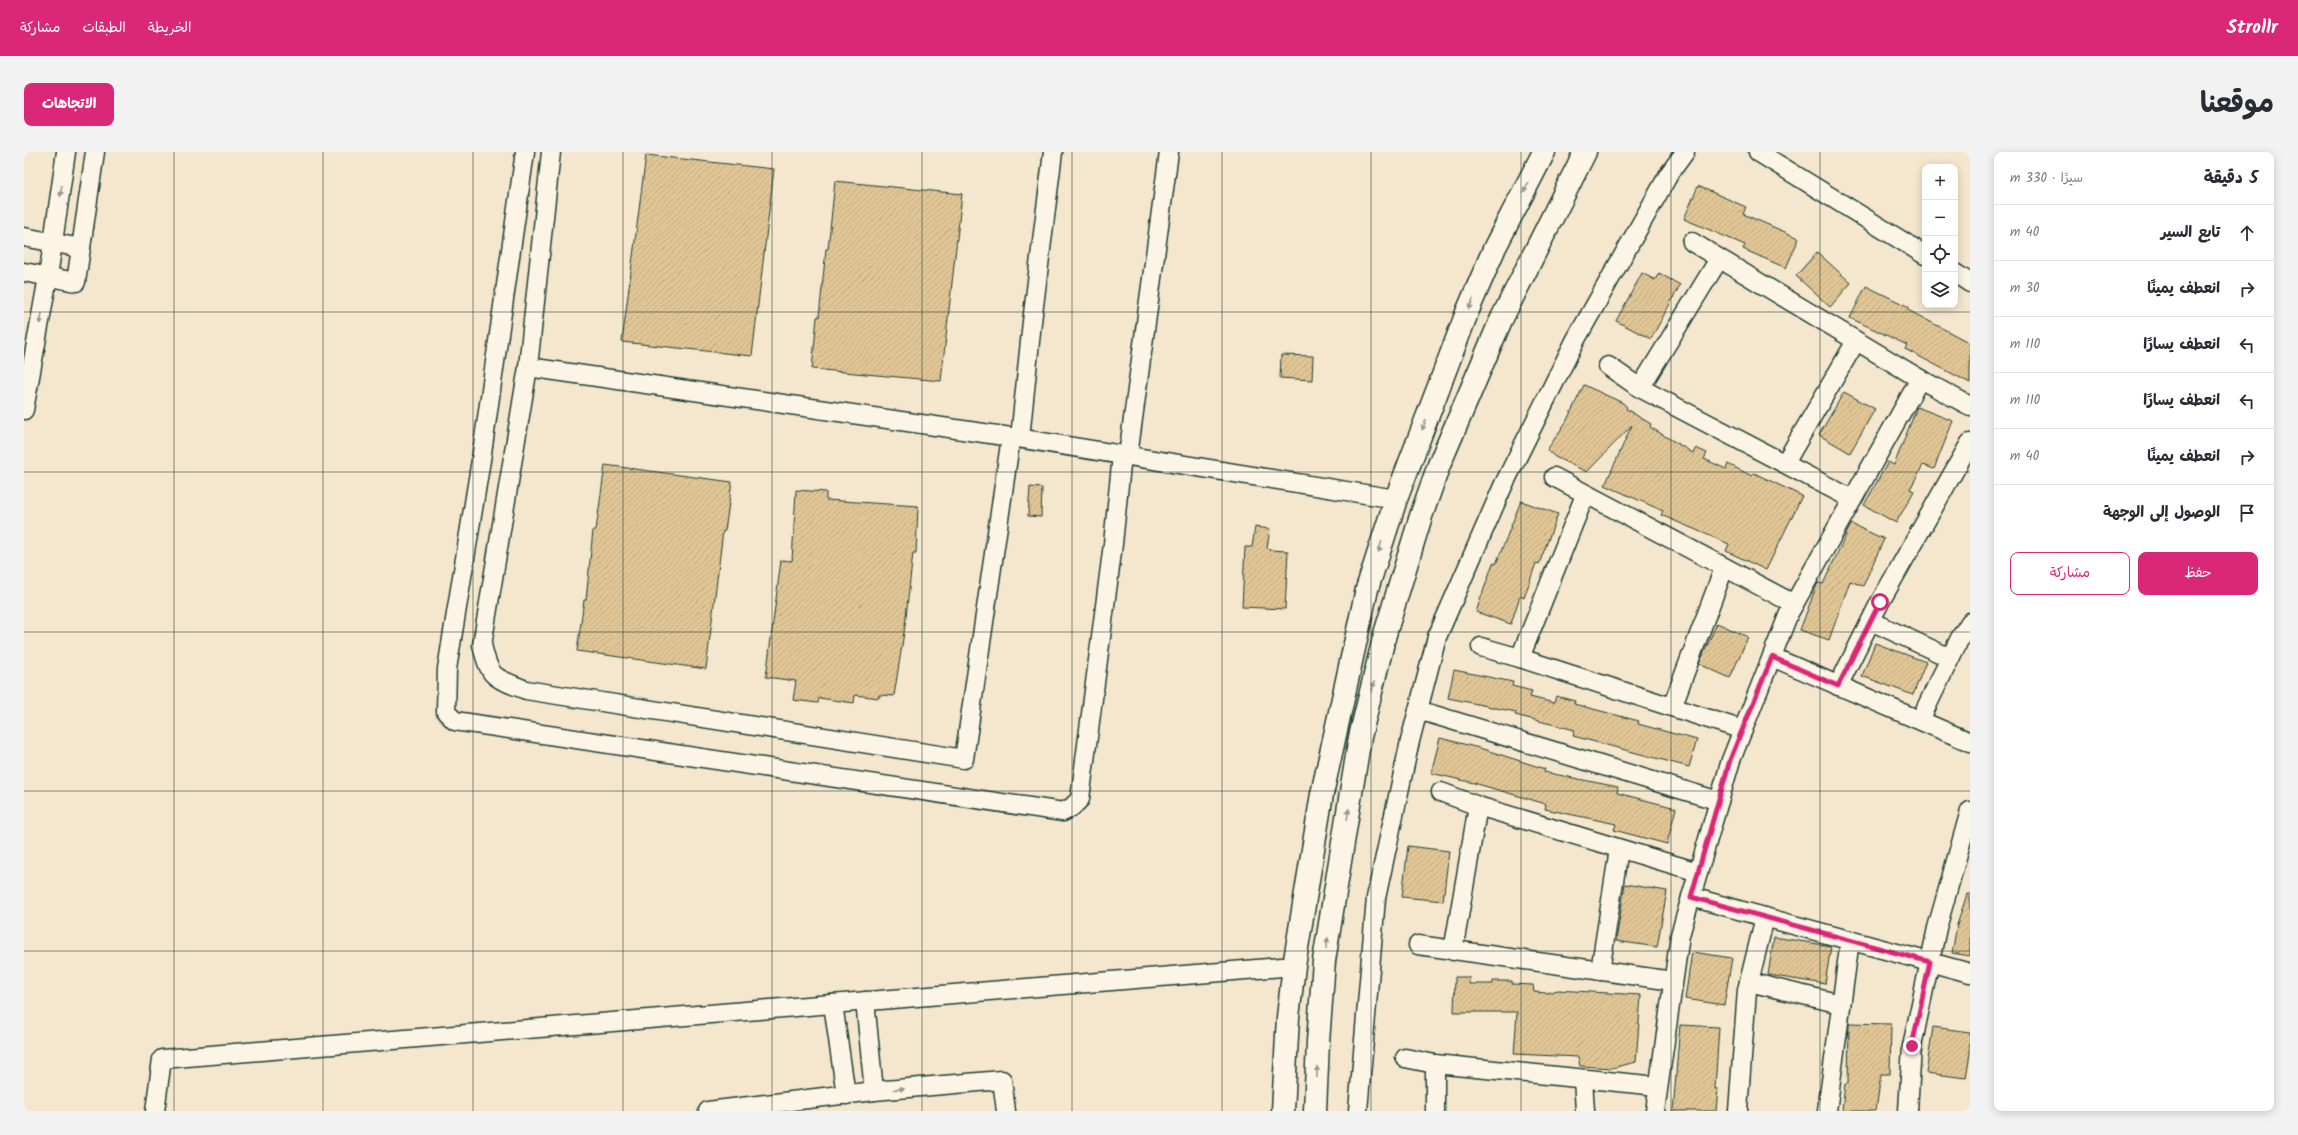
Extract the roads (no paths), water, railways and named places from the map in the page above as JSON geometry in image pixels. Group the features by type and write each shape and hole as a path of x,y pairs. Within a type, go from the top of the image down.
{"street":[{"path":"24,410 48,277 66,152"},
{"path":"24,272 76,282 95,152"},
{"path":"525,152 481,460 447,669 446,712 454,721 1063,812 1072,807 1080,799 1125,455 1169,152"},
{"path":"551,152 528,367 482,645 487,668 497,678 526,690 964,759 1016,438 1053,152"},
{"path":"1283,1111 1288,1017 1294,966 1322,794 1367,589 1396,499 1468,310 1492,254 1544,152"},
{"path":"1315,1111 1324,961 1360,737 1385,634 1439,465 1501,320 1585,152"},
{"path":"1358,1111 1376,898 1418,710 1437,637 1503,486 1575,341 1669,174 1685,152"},
{"path":"1758,152 1922,253"},
{"path":"24,236 81,248"},
{"path":"1692,242 1920,379 1970,406"},
{"path":"1640,388 1719,258"},
{"path":"1958,275 1970,283"},
{"path":"1785,463 1856,341"},
{"path":"1608,366 1640,388 1852,499"},
{"path":"528,367 1016,438 1396,499"},
{"path":"1655,1111 1680,935 1730,760 1794,604 1920,379"},
{"path":"1838,686 1871,621 1970,443"},
{"path":"1554,477 1585,495 1794,604"},
{"path":"1520,658 1585,495"},
{"path":"1672,707 1724,568"},
{"path":"1871,621 1950,658"},
{"path":"1920,720 1950,658 1970,622"},
{"path":"1481,647 1520,658 1743,730"},
{"path":"1772,657 1970,742"},
{"path":"1418,710 1719,801"},
{"path":"1440,792 1478,806 1698,872"},
{"path":"1453,951 1478,806"},
{"path":"1908,1111 1912,1046 1937,928 1964,851 1970,811"},
{"path":"1600,971 1619,849"},
{"path":"1691,897 1970,973"},
{"path":"1738,1111 1749,982 1765,917"},
{"path":"1827,1111 1850,940"},
{"path":"1418,945 1673,981"},
{"path":"155,1111 162,1059 1294,966"},
{"path":"1749,982 1841,1004"},
{"path":"865,1001 874,1091"},
{"path":"833,1004 846,1095"},
{"path":"1405,1058 1435,1064 1658,1086"},
{"path":"1435,1064 1435,1111"},
{"path":"1583,1079 1585,1111"},
{"path":"708,1111 874,1091 1002,1080 1006,1111"}]}
